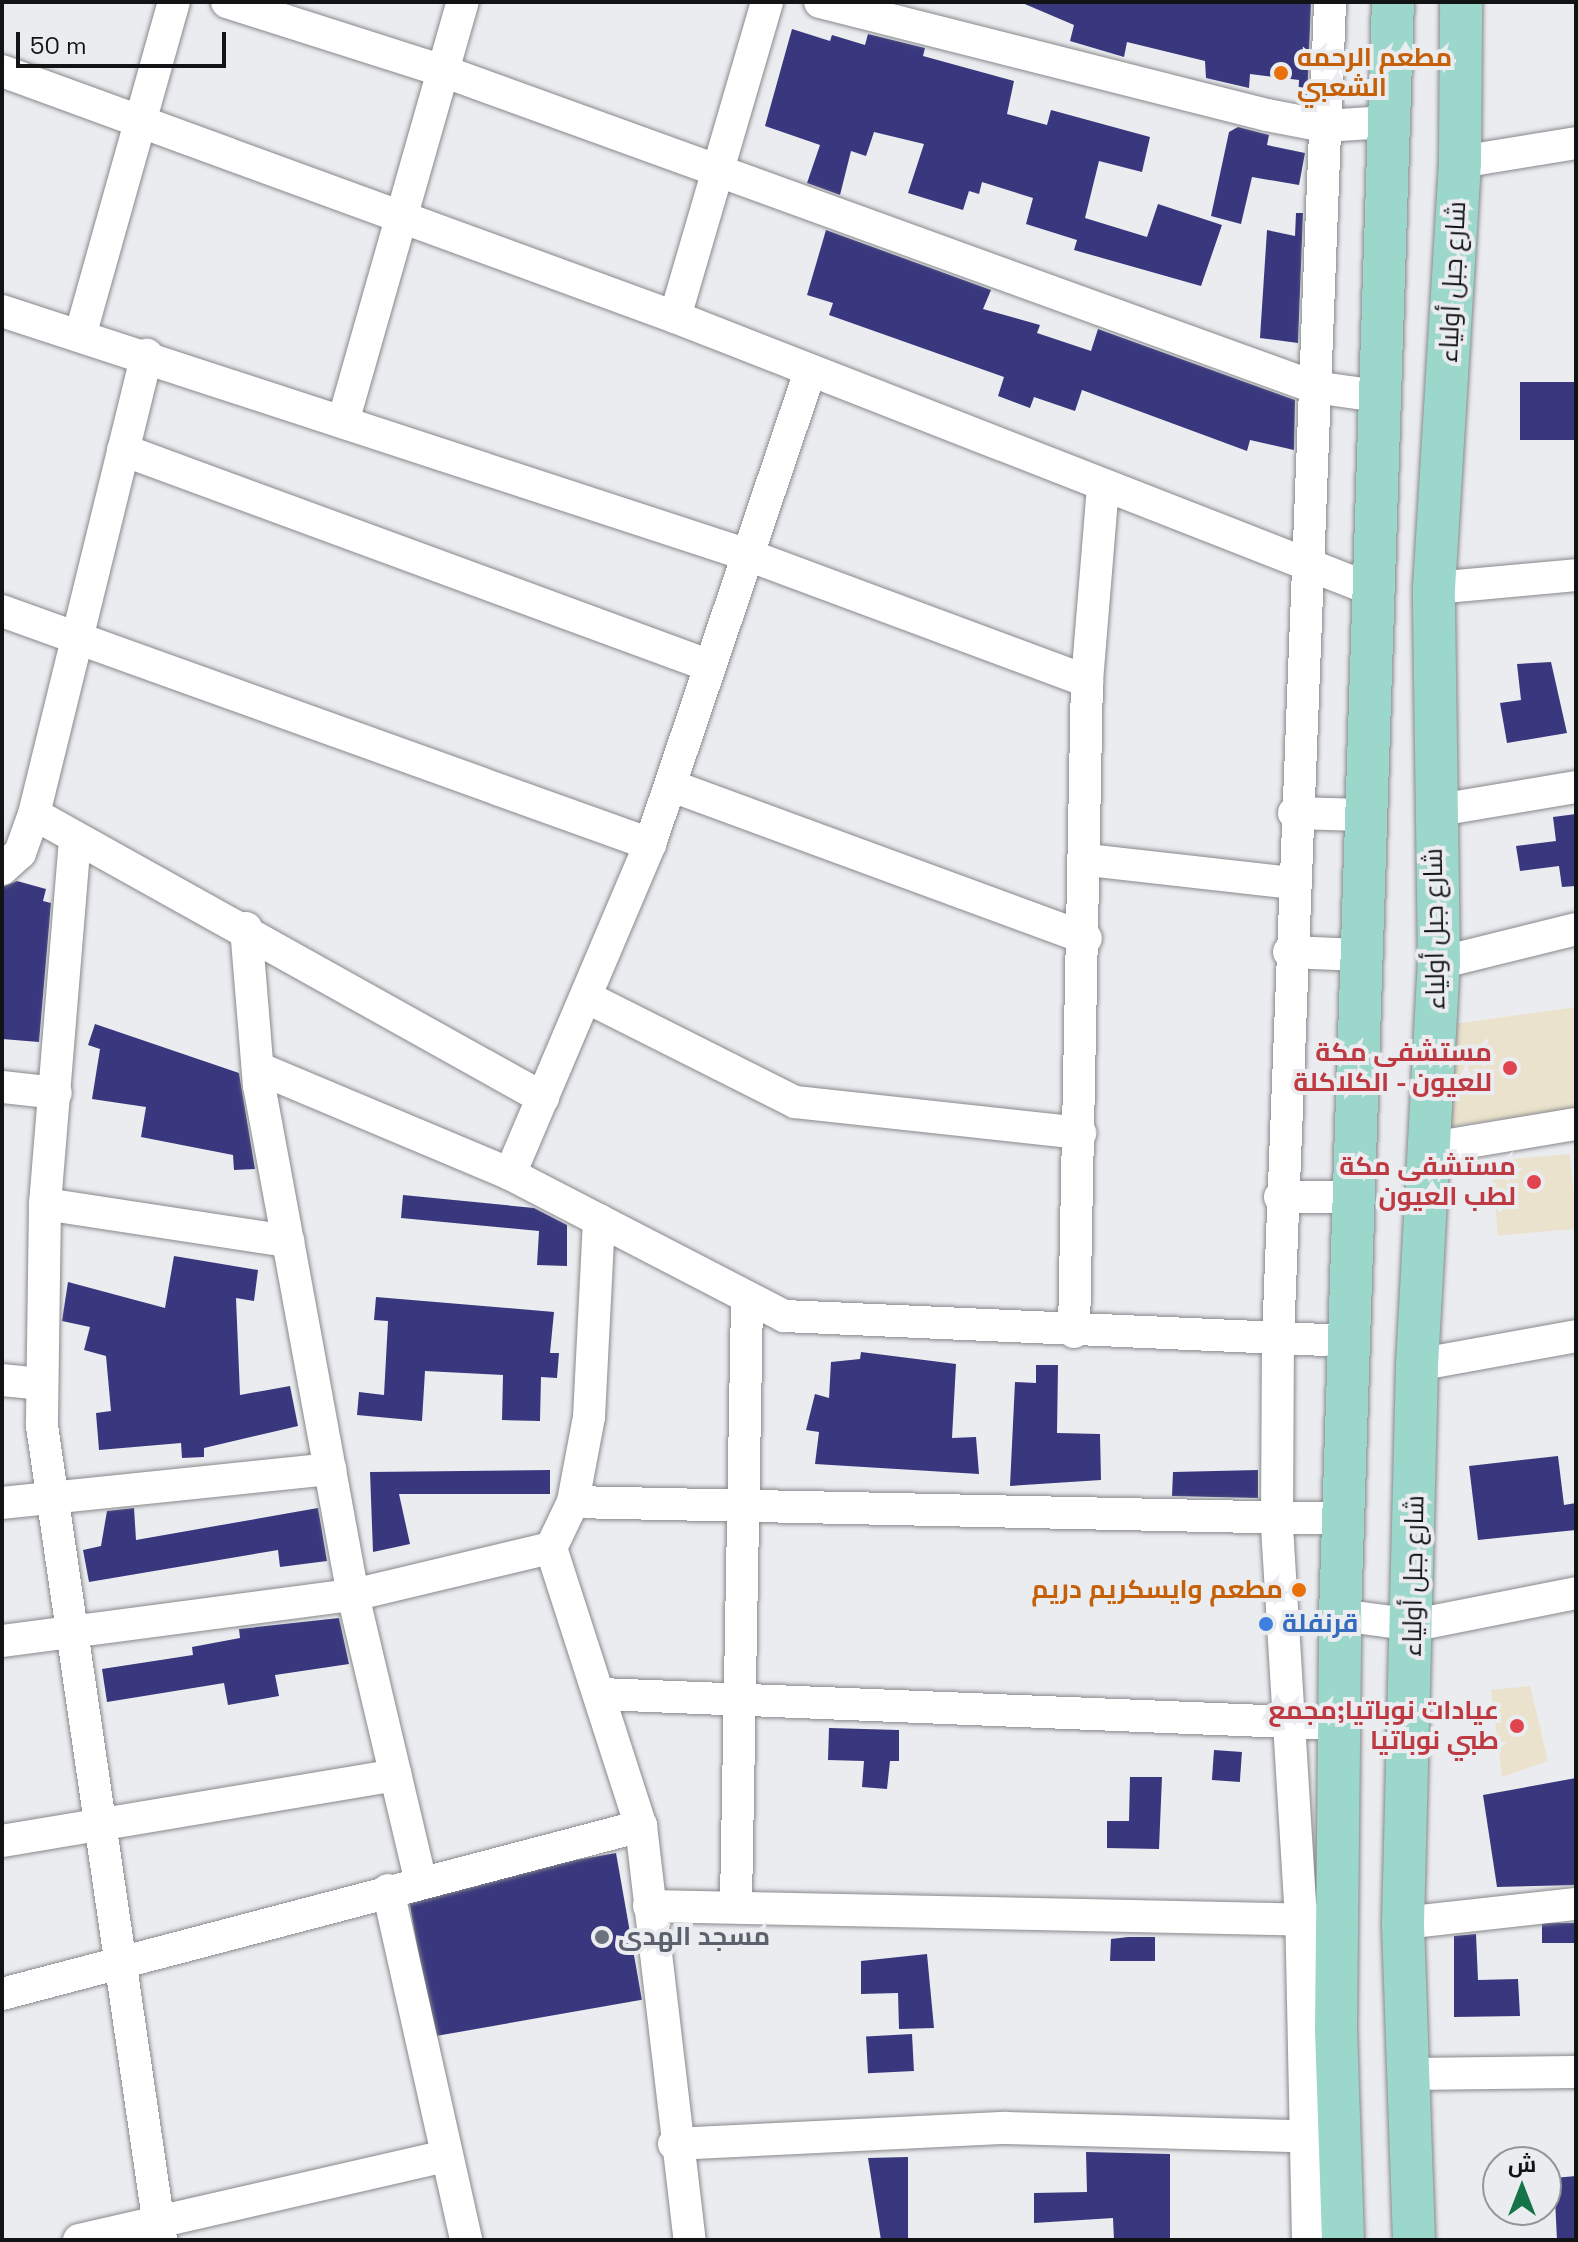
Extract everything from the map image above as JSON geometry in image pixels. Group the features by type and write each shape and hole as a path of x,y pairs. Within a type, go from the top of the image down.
{"main road":[{"path":"1343,2240 1322,2137 1319,1920 1339,1724 1363,815 1393,2"},
{"name":"شارع جبل أولياء","path":"1414,2240 1403,1923 1415,1625 1417,1365 1432,1148 1439,963 1433,811 1434,588 1460,162 1461,2"}],"street":[{"path":"80,336 174,2"},
{"path":"227,2 443,71 716,175 1314,387 1378,396"},
{"path":"343,422 463,2"},
{"path":"675,317 767,2"},
{"path":"820,2 1324,126 1387,122"},
{"path":"649,1906 736,1902 1319,1920 1288,1723 1277,1522 1278,1339 1291,883 1330,2"},
{"path":"2,71 403,215 675,317 1304,567 1373,590"},
{"path":"1460,162 1576,143"},
{"path":"2,311 147,355 748,555 1087,681"},
{"path":"2,869 20,853 34,814 75,635 147,355"},
{"path":"510,1174 672,786 810,371"},
{"path":"123,450 710,666"},
{"path":"1074,1332 1086,938 1087,681 1103,486"},
{"path":"1434,588 1576,575"},
{"path":"2,611 650,844"},
{"path":"672,786 1086,938"},
{"path":"1433,811 1576,787"},
{"path":"1294,813 1363,815"},
{"path":"34,814 75,839 246,928 543,1098"},
{"path":"75,839 45,1204 42,1384 49,1498 71,1629 115,1963 159,2232"},
{"path":"1087,860 1291,883"},
{"path":"246,928 258,1068 288,1241 353,1595 421,1882"},
{"path":"1439,963 1576,929"},
{"path":"1289,952 1361,955"},
{"path":"586,997 795,1102 1080,1133"},
{"path":"258,1068 510,1174 747,1301 816,1322 1348,1341"},
{"path":"2,1087 56,1093"},
{"path":"1432,1148 1576,1124"},
{"path":"1280,1197 1354,1197"},
{"path":"45,1204 288,1241"},
{"path":"599,1220 598,1335 573,1502 551,1548 601,1694 641,1826 674,2144 690,2240"},
{"path":"736,1902 747,1301"},
{"path":"1417,1365 1576,1336"},
{"path":"2,1380 42,1384"},
{"path":"2,1503 330,1469"},
{"path":"573,1502 743,1510 1277,1522 1343,1519"},
{"path":"2,1641 71,1629 353,1595 551,1548"},
{"path":"1340,1615 1415,1625 1576,1593"},
{"path":"601,1694 1339,1724"},
{"path":"2,1841 395,1775"},
{"path":"2,1994 388,1890 641,1826"},
{"path":"388,1890 466,2240"},
{"path":"1403,1923 1576,1904"},
{"path":"1408,2074 1576,2072"},
{"path":"674,2144 1006,2128 1322,2137 1308,2240"},
{"path":"79,2240 159,2232 447,2156"}],"shaded area":[{"name":"مستشفى مكة للعيون - الكلاكلة","path":"1576,1007 1576,1110 1441,1127 1446,1025"},
{"name":"مستشفى مكة لطب العيون","path":"1570,1154 1576,1229 1498,1236 1491,1161"},
{"name":"عيادات نوباتيا;مجمع طبي نوباتيا","path":"1530,1686 1548,1761 1502,1777 1491,1690"}],"building":[{"path":"1020,2 1311,2 1307,102 1298,100 1299,80 1250,74 1249,88 1206,78 1205,61 1127,42 1124,57 1070,41 1074,25"},
{"path":"792,29 830,41 832,35 865,45 868,34 925,48 923,56 1014,81 1007,114 1047,125 1051,110 1150,137 1142,172 1099,161 1085,218 1147,237 1158,204 1222,225 1201,286 1074,250 1077,240 1026,224 1033,198 982,182 979,194 969,191 963,210 908,193 924,144 874,132 866,156 851,151 840,195 807,183 820,145 765,126"},
{"path":"1238,127 1269,135 1267,145 1305,153 1299,185 1252,177 1241,224 1211,216 1229,132"},
{"path":"1296,213 1303,213 1298,343 1260,338 1267,230 1295,236"},
{"path":"826,230 991,290 983,309 1040,325 1037,333 1091,351 1098,329 1295,400 1294,450 1250,440 1247,451 1082,390 1075,411 1034,397 1030,408 998,396 1004,377 829,315 833,303 807,295"},
{"path":"1520,382 1576,382 1576,440 1520,440"},
{"path":"1551,662 1567,733 1507,743 1500,703 1521,700 1517,664"},
{"path":"1576,814 1576,886 1562,887 1559,866 1520,871 1516,846 1556,841 1553,817"},
{"path":"17,881 46,889 43,901 51,903 39,1042 2,1039 2,887"},
{"path":"95,1024 239,1073 255,1169 234,1170 233,1155 141,1137 146,1107 92,1099 100,1049 88,1045"},
{"path":"403,1195 534,1208 567,1225 567,1266 537,1265 539,1231 401,1218"},
{"path":"174,1256 258,1270 254,1301 236,1298 240,1395 290,1386 298,1426 204,1448 204,1457 182,1458 181,1443 99,1450 96,1413 111,1411 106,1356 84,1350 90,1327 62,1321 68,1282 165,1308"},
{"path":"376,1297 554,1312 550,1353 559,1353 557,1378 541,1377 540,1421 502,1420 503,1375 425,1371 422,1421 357,1415 359,1392 384,1395 388,1321 374,1320"},
{"path":"861,1352 956,1364 952,1438 976,1437 979,1474 815,1464 819,1432 806,1430 815,1394 829,1398 831,1362 860,1359"},
{"path":"1036,1365 1058,1365 1057,1433 1100,1434 1101,1480 1010,1486 1015,1382 1036,1383"},
{"path":"1558,1456 1564,1505 1576,1503 1576,1530 1478,1540 1469,1466"},
{"path":"550,1470 550,1494 399,1494 410,1544 373,1552 370,1472"},
{"path":"1258,1470 1258,1498 1172,1496 1173,1472"},
{"path":"134,1508 136,1540 318,1508 327,1561 280,1567 278,1550 89,1582 83,1550 101,1546 107,1511"},
{"path":"339,1618 349,1664 275,1675 279,1696 228,1705 224,1683 107,1702 102,1669 193,1655 192,1647 240,1638 239,1629"},
{"path":"829,1728 899,1730 899,1761 890,1761 887,1789 862,1787 864,1761 828,1760"},
{"path":"1214,1750 1242,1752 1240,1782 1212,1780"},
{"path":"1130,1777 1162,1777 1159,1849 1107,1848 1107,1821 1129,1821"},
{"path":"1576,1778 1576,1885 1497,1887 1483,1795"},
{"path":"616,1853 642,2000 433,2037 407,1890"},
{"path":"1542,1923 1576,1923 1576,1943 1542,1943"},
{"path":"1476,1934 1478,1980 1518,1979 1520,2016 1454,2017 1454,1936"},
{"path":"1155,1937 1155,1961 1110,1961 1111,1939"},
{"path":"927,1954 934,2028 899,2029 898,1993 861,1994 861,1961"},
{"path":"912,2034 914,2071 868,2073 866,2036"},
{"path":"1086,2152 1170,2154 1170,2240 1114,2240 1113,2218 1034,2223 1034,2193 1087,2192"},
{"path":"908,2157 908,2240 881,2240 868,2158"},
{"path":"1576,2176 1576,2240 1557,2240 1556,2226 1562,2226 1562,2177"}],"place":[{"name":"مطعم الرحمه الشعبي","path":"1281,73"},
{"name":"مستشفى مكة للعيون - الكلاكلة","path":"1510,1068"},
{"name":"مستشفى مكة لطب العيون","path":"1534,1182"},
{"name":"مطعم وايسكريم دريم","path":"1299,1590"},
{"name":"قرنفلة","path":"1266,1624"},
{"name":"عيادات نوباتيا;مجمع طبي نوباتيا","path":"1517,1726"},
{"name":"مسجد الهدى","path":"602,1937"}]}
